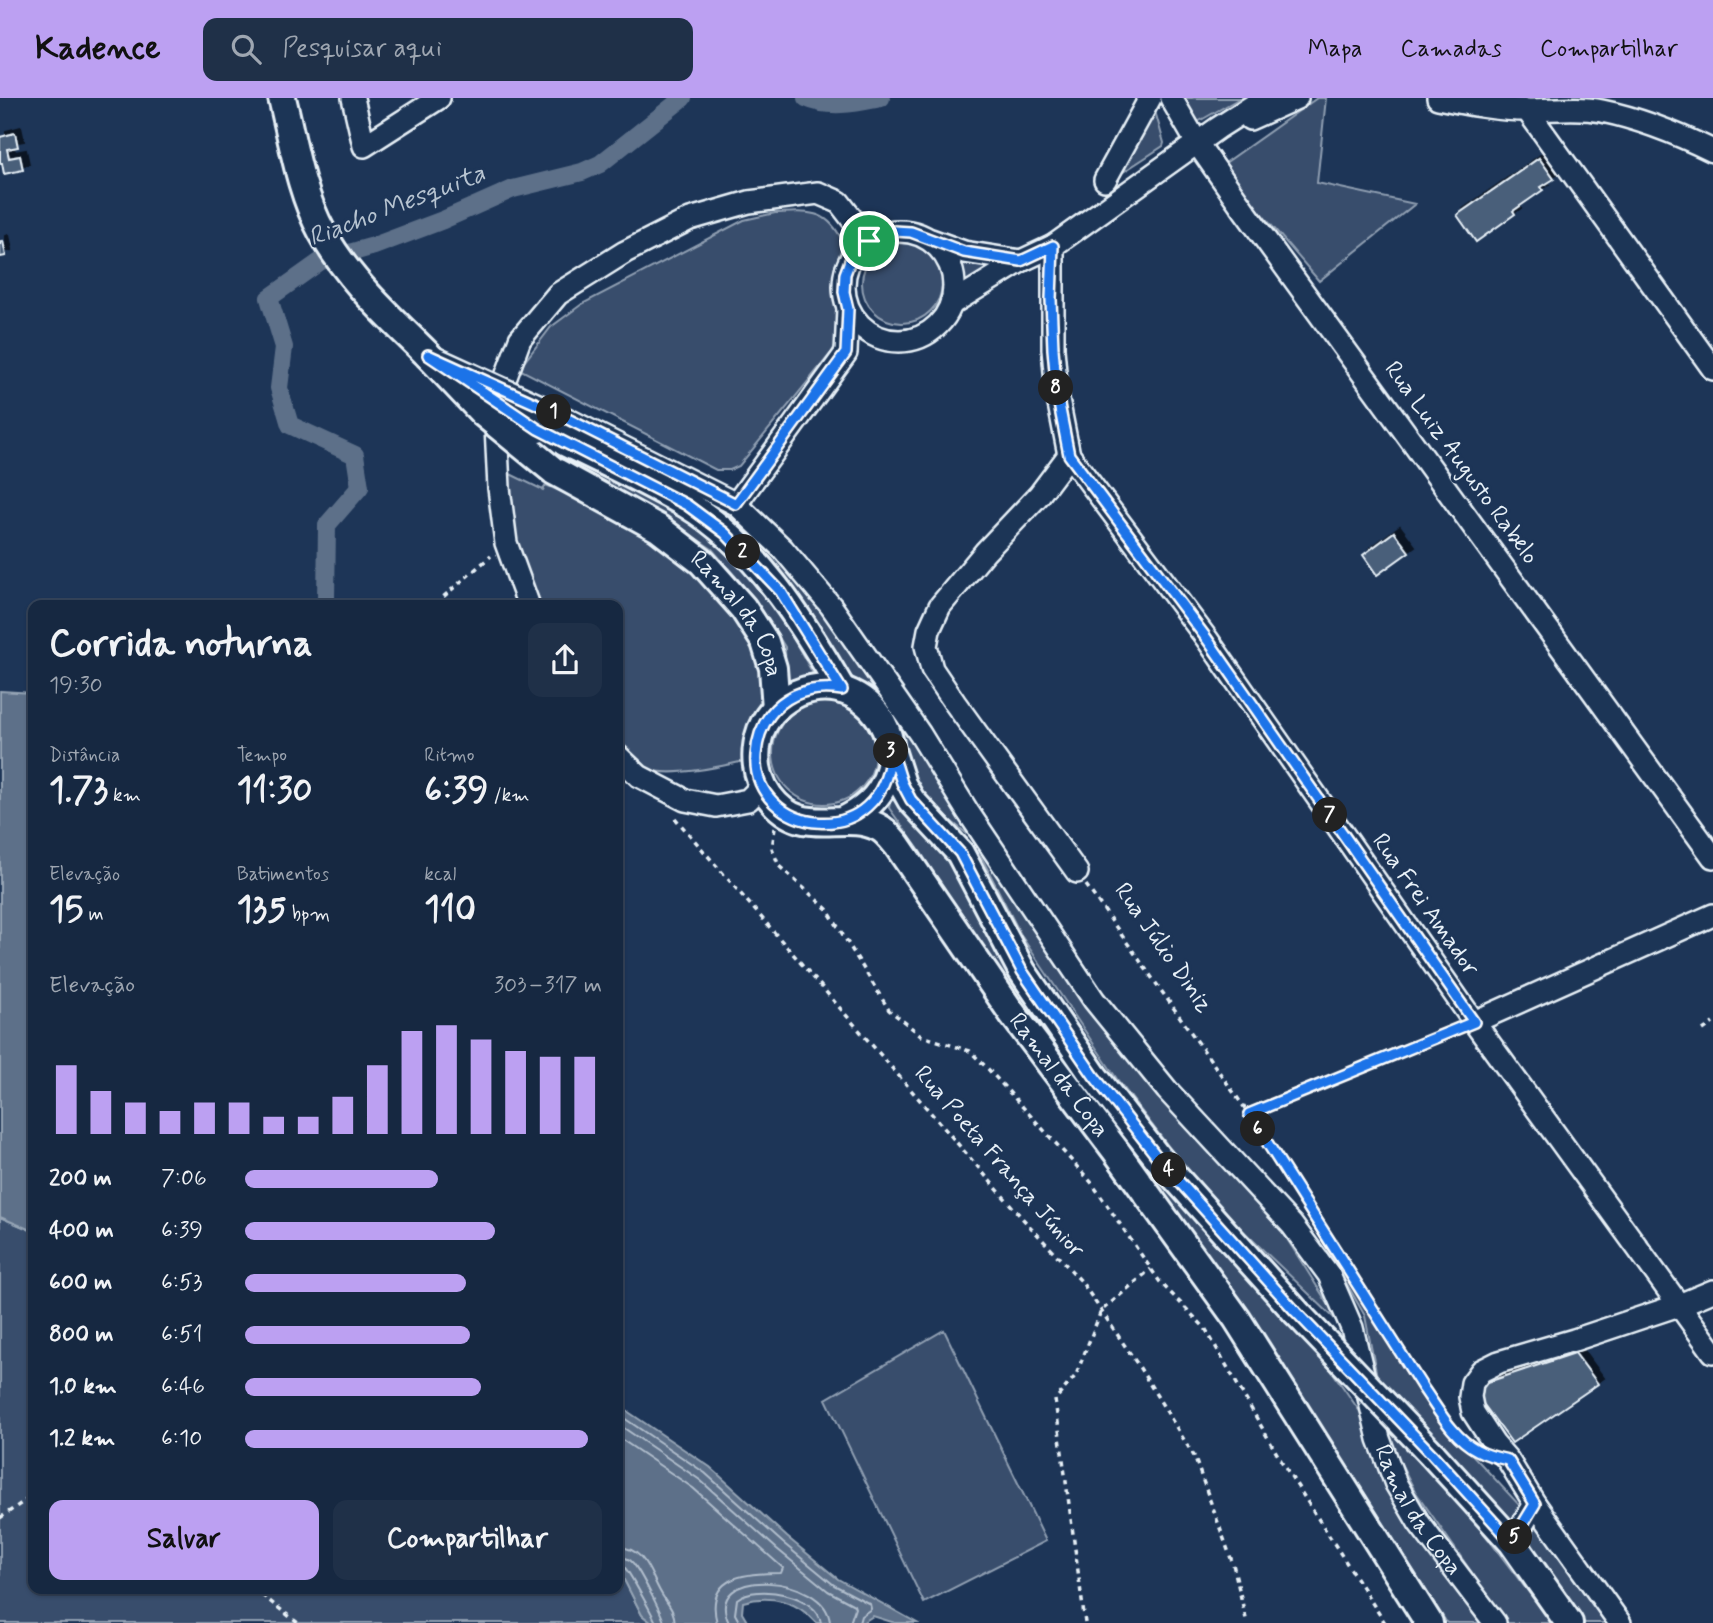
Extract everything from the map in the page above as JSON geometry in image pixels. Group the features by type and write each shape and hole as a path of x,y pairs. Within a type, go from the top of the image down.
{"main road":[{"path":"282,98 305,188 322,232 350,272 379,306 428,355"},
{"name":"Ramal da Copa","path":"428,355 687,505 725,533 781,592 842,690"},
{"name":"Ramal da Copa","path":"428,355 483,413 554,471 658,528 702,562 743,608 765,642 773,668 776,708 764,723 757,741 756,761 760,780"},
{"path":"776,708 790,697 806,690 824,688 842,690 885,705 886,729 891,748 890,768 884,787 873,803 842,821"},
{"name":"Ramal da Copa","path":"891,748 895,767 911,800 960,853 1022,971 1094,1076 1158,1158 1296,1312 1512,1542 1569,1623"},
{"path":"760,780 770,797 785,811"},
{"name":"Ramal da Copa","path":"785,811 812,822 842,821 878,827 902,852 1012,1013 1237,1319 1429,1623"}],"street":[{"path":"353,98 364,146 439,98"},
{"path":"1104,180 1150,98"},
{"name":"Rua Luiz Augusto Rabelo","path":"1171,98 1197,143 1244,210 1713,857"},
{"path":"951,304 1021,261 1053,246 1218,128 1265,98"},
{"path":"1218,128 1256,117 1297,98"},
{"path":"1438,98 1527,110 1566,107 1601,111 1681,135 1713,151"},
{"path":"1527,110 1713,369"},
{"path":"527,600 506,543 499,488 496,426 504,382 520,339 558,294 625,252 690,219 761,200 818,193 839,202 869,241"},
{"path":"736,504 846,353 848,309 844,292 845,274 851,258 869,241 894,231 911,232 964,252 1021,261"},
{"path":"846,353 892,341 911,340 928,333 942,320 951,304 954,286 951,267 941,251 928,239"},
{"name":"Rua Frei Amador","path":"1053,246 1051,299 1054,360 1057,394 1069,455 1207,639 1474,1022 1713,1352"},
{"path":"848,309 859,324 874,335 892,341"},
{"name":"Ramal da Copa","path":"544,420 736,504 783,549 831,606 885,705 1102,1011 1167,1090 1292,1225 1329,1275 1352,1328 1379,1439 1396,1484 1419,1523 1494,1623"},
{"path":"1069,455 1039,495 985,552 940,606 929,630 926,646 932,669 1077,872"},
{"path":"623,760 639,776 685,800 716,806 748,800 756,792 760,780"},
{"path":"1474,1022 1713,915"},
{"path":"1620,1623 1473,1412 1470,1397 1472,1383 1481,1371 1499,1362 1679,1305 1713,1290"},
{"path":"1512,1542 1535,1504"}],"path":[{"path":"442,600 506,543"},
{"name":"Rua Poeta França Júnior","path":"667,808 1014,1208 1081,1280 1138,1365 1194,1457 1233,1564 1247,1623"},
{"path":"785,811 773,831 772,848 779,866 827,909 889,1010 922,1036 970,1051 1091,1182 1160,1282 1205,1328 1280,1459 1385,1623"},
{"name":"Rua Júlio Diniz","path":"1077,872 1249,1114 1328,1240"},
{"path":"1249,1114 1474,1022"},
{"path":"1703,1030 1713,1023"},
{"path":"1085,1623 1055,1399 1076,1375 1101,1311 1151,1269"},
{"path":"1350,1274 1446,1421 1476,1450 1508,1460"},
{"path":"0,1518 28,1498"},
{"path":"260,1594 298,1623"}],"shaded area":[{"path":"1177,98 1240,98 1194,124"},
{"path":"1317,98 1326,98 1317,183 1415,204 1319,281 1221,166"},
{"path":"1153,104 1163,146 1108,182"},
{"path":"775,213 816,214 830,223 843,242 833,281 838,335 832,352 739,466 730,470 716,470 519,369 551,327 582,304 744,220"},
{"path":"902,243 917,246 930,255 939,268 942,283 939,298 930,311 917,320 902,323 887,320 874,311 865,298 862,283 865,268 874,255 887,246"},
{"path":"943,251 1015,262 954,300 954,274"},
{"path":"527,441 636,490 685,518 714,541 742,567 777,610 815,677 786,682 785,647 755,599 712,549 666,518 570,469"},
{"path":"642,462 714,500 767,545 831,615 1000,868 1263,1201 1354,1345 1333,1317 1205,1194 1117,1079 1022,937 971,837 928,803 903,768 899,732 873,693 846,684 822,640"},
{"path":"504,471 543,490 546,485 629,522 681,555 717,590 761,656 767,691 760,704 744,761 695,771 668,772 646,769 630,758 623,749 623,600 536,600 512,532"},
{"path":"824,702 853,710 867,724 875,753 867,782 853,796 824,804 795,796 781,782 773,753 781,724 795,710"},
{"path":"891,798 936,835 981,913 1320,1354 1365,1419 1398,1510 1480,1623 1447,1623 1321,1425 1172,1207 969,929 920,851 889,808"},
{"path":"0,1217 28,1229 28,1594 623,1594 623,1578 642,1615 652,1623 0,1623"},
{"path":"1317,1231 1323,1233 1379,1317 1408,1373 1454,1435 1522,1508 1509,1526 1436,1437 1418,1440 1429,1468 1476,1523 1552,1623 1507,1623 1415,1491 1390,1442 1365,1316"},
{"path":"944,1330 1046,1541 924,1603 826,1399"},
{"path":"1539,1521 1617,1623 1585,1623 1522,1537"}],"water":[{"path":"0,691 28,693 28,1229 0,1217"},
{"path":"623,1408 710,1467 838,1579 917,1623 895,1623 873,1616 862,1623 817,1623 801,1609 773,1599 743,1602 742,1613 748,1623 652,1623 642,1615 623,1578"}],"building":[{"path":"15,133 18,147 7,149 9,158 20,156 23,170 4,174 0,163 0,137"},
{"path":"1539,158 1554,179 1513,211 1515,214 1476,242 1457,215"},
{"path":"3,241 6,256 0,257 0,242"},
{"path":"1394,532 1409,552 1377,575 1363,555"},
{"path":"1575,1353 1598,1384 1512,1443 1476,1394 1479,1385"}],"waterway":[{"name":"Riacho Mesquita","path":"326,600 327,525 360,487 355,455 290,425 279,388 284,347 269,298 321,261 374,246 443,220 513,189 582,172 600,164 683,98"},
{"name":"Riacho Mesquita","path":"806,98 834,104 881,98"}],"route":[{"path":"894,231 911,232 964,252 1021,261 1053,246 1053,349 1057,394 1069,455 1207,639 1474,1022 1249,1114 1446,1421 1476,1450 1508,1460 1535,1504 1512,1542 1296,1312 1158,1158 1094,1076 1022,971 960,853 911,800 895,767 891,748 890,768 884,787 873,803 842,821 822,823 802,820 785,811 770,797 760,780 756,761 757,741 764,723 776,708 790,697 806,690 842,690 781,592 725,533 687,505 538,429 428,355 550,410 736,504 846,353 848,309 844,292 845,274 851,258 869,241 894,231"}]}
